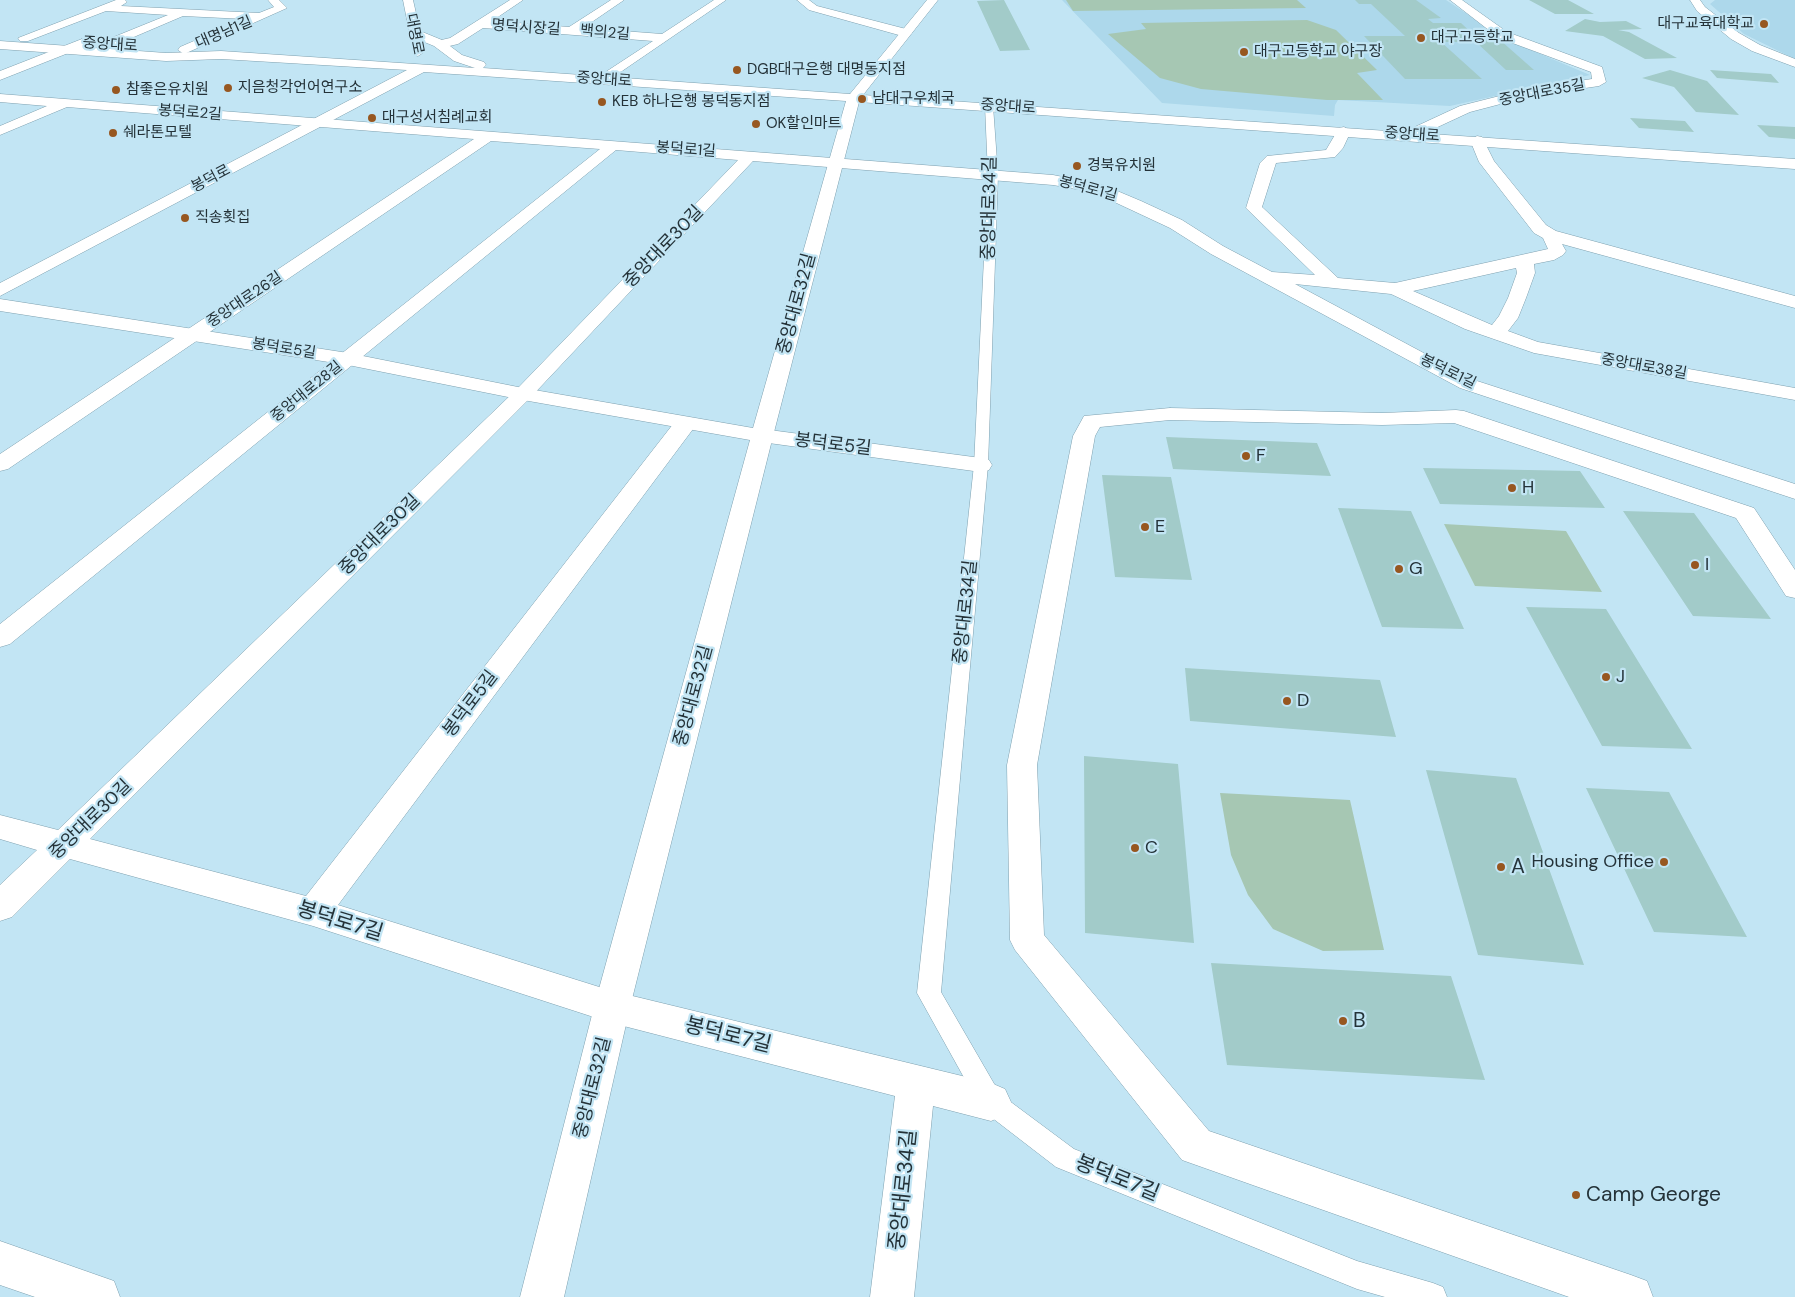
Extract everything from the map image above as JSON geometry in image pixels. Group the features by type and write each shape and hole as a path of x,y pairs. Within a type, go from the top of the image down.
{"street":[{"path":"24,38 126,0"},
{"name":"대명남1길","path":"184,50 281,8 273,0"},
{"name":"대명로","path":"408,0 421,68"},
{"name":"명덕시장길","path":"440,44 454,41 518,0"},
{"name":"백의2길","path":"571,30 619,0"},
{"path":"603,80 721,0"},
{"path":"802,0 813,8 906,33"},
{"path":"854,97 933,0"},
{"name":"중앙대로35길","path":"1409,135 1464,110 1531,92 1599,82 1597,70 1503,35 1455,0"},
{"path":"1695,0 1701,9 1735,36 1756,48 1795,63"},
{"path":"108,44 208,2"},
{"path":"104,8 261,17"},
{"name":"명덕시장길","path":"480,24 571,30"},
{"name":"백의2길","path":"571,30 664,38"},
{"name":"중앙대로","path":"0,37 184,50 221,55"},
{"path":"325,61 398,52 415,38 440,44 458,58 510,74"},
{"path":"0,76 82,43"},
{"name":"중앙대로","path":"0,45 166,56 221,55 325,61 1409,135 1795,164"},
{"path":"325,61 365,73 371,86 360,101"},
{"name":"봉덕로","path":"0,290 421,68"},
{"path":"452,83 510,74"},
{"path":"360,101 405,91"},
{"name":"중앙대로32길","path":"542,1297 612,1007 762,436 854,97"},
{"name":"봉덕로2길","path":"0,98 319,123"},
{"path":"0,131 66,103"},
{"name":"봉덕로1길","path":"319,123 751,155 1053,180 1096,188 1176,224 1217,250 1467,384 1795,492"},
{"path":"1332,282 1254,208 1268,163 1272,159 1330,154 1336,148 1344,131"},
{"name":"중앙대로26길","path":"0,464 490,135"},
{"path":"1477,140 1487,162 1540,229 1550,234 1795,302"},
{"name":"중앙대로28길","path":"0,638 614,145"},
{"name":"중앙대로30길","path":"0,907 67,844 523,394 751,155"},
{"name":"중앙대로38길","path":"1395,289 1548,256 1557,251 1550,234"},
{"path":"1495,334 1508,318 1517,298 1526,273 1524,260"},
{"name":"중앙대로38길","path":"1267,277 1395,289 1495,334 1534,346 1568,354 1795,394"},
{"name":"봉덕로5길","path":"0,306 348,359 685,424 762,436 981,464"},
{"path":"1631,1297 1196,1146 1027,940 1022,766 1084,436 1092,420 1170,414 1382,419 1456,416 1745,513 1795,590"},
{"name":"봉덕로5길","path":"313,912 685,424"},
{"name":"봉덕로7길","path":"0,827 313,912 612,1007 991,1102"},
{"name":"중앙대로34길","path":"892,1297 916,1083"},
{"path":"0,1264 98,1297"}],"lane":[{"name":"중앙대로34길","path":"990,106 993,175 981,464 930,993 991,1102"},
{"name":"봉덕로7길","path":"991,1102 1065,1158 1357,1275 1433,1297"}],"shaded area":[{"path":"1062,0 1446,0 1505,39 1590,75 1450,106 1338,100 1335,105 1334,116 1162,103"},
{"name":"대구교육대학교","path":"1715,0 1795,0 1795,59 1744,34 1710,4"}],"green space":[{"path":"1066,0 1297,0 1306,8 1073,11"},
{"name":"대구고등학교 야구장","path":"1307,20 1336,30 1377,70 1357,73 1383,100 1327,100 1201,89 1160,78 1108,34 1146,29 1141,23"},
{"path":"1444,524 1566,531 1602,592 1475,586"},
{"path":"1220,793 1350,800 1384,950 1323,951 1273,929 1248,895 1231,855"}],"building":[{"path":"1004,0 1030,50 1000,51 977,1"},
{"name":"대구고등학교","path":"1355,0 1416,0 1441,18 1428,19 1433,23 1461,23 1479,40 1500,40 1534,70 1506,70 1476,42 1441,42 1482,79 1405,79 1364,36 1405,36 1371,4 1359,4"},
{"path":"1529,0 1568,0 1594,14 1555,14"},
{"path":"1585,19 1600,22 1626,21 1642,29 1618,30 1629,32 1677,58 1645,59 1603,36 1565,31"},
{"path":"1670,70 1707,81 1739,115 1696,112 1674,87 1642,78"},
{"path":"1710,70 1771,74 1779,83 1717,78"},
{"path":"1630,118 1685,121 1694,132 1639,128"},
{"path":"1757,125 1795,127 1795,139 1769,137"},
{"name":"F","path":"1166,437 1317,443 1331,476 1173,469"},
{"name":"H","path":"1423,468 1580,471 1605,508 1440,504"},
{"name":"E","path":"1102,475 1171,477 1192,580 1115,577"},
{"name":"G","path":"1338,508 1411,511 1464,629 1382,627"},
{"name":"I","path":"1623,511 1694,513 1771,619 1693,616"},
{"name":"J","path":"1526,607 1606,609 1692,749 1602,746"},
{"name":"D","path":"1185,668 1380,680 1396,737 1190,721"},
{"name":"C","path":"1084,756 1178,764 1194,943 1085,933"},
{"name":"A","path":"1426,770 1516,778 1584,965 1478,955"},
{"name":"Housing Office","path":"1586,788 1669,792 1747,937 1654,932"},
{"name":"B","path":"1211,963 1451,976 1485,1080 1227,1065"}],"place":[{"name":"대구교육대학교","path":"1764,24"},
{"name":"대구고등학교","path":"1421,38"},
{"name":"대구고등학교 야구장","path":"1244,52"},
{"name":"DGB대구은행 대명동지점","path":"737,70"},
{"name":"지음청각언어연구소","path":"228,88"},
{"name":"참좋은유치원","path":"116,90"},
{"name":"남대구우체국","path":"862,99"},
{"name":"KEB 하나은행 봉덕동지점","path":"602,102"},
{"name":"대구성서침례교회","path":"372,118"},
{"name":"OK할인마트","path":"756,124"},
{"name":"쉐라톤모텔","path":"113,133"},
{"name":"경북유치원","path":"1077,166"},
{"name":"직송횟집","path":"185,218"},
{"name":"F","path":"1246,456"},
{"name":"H","path":"1512,488"},
{"name":"E","path":"1145,527"},
{"name":"I","path":"1695,565"},
{"name":"G","path":"1399,569"},
{"name":"J","path":"1606,677"},
{"name":"D","path":"1287,701"},
{"name":"C","path":"1135,848"},
{"name":"Housing Office","path":"1664,862"},
{"name":"A","path":"1501,867"},
{"name":"B","path":"1343,1021"},
{"name":"Camp George","path":"1576,1195"}]}
